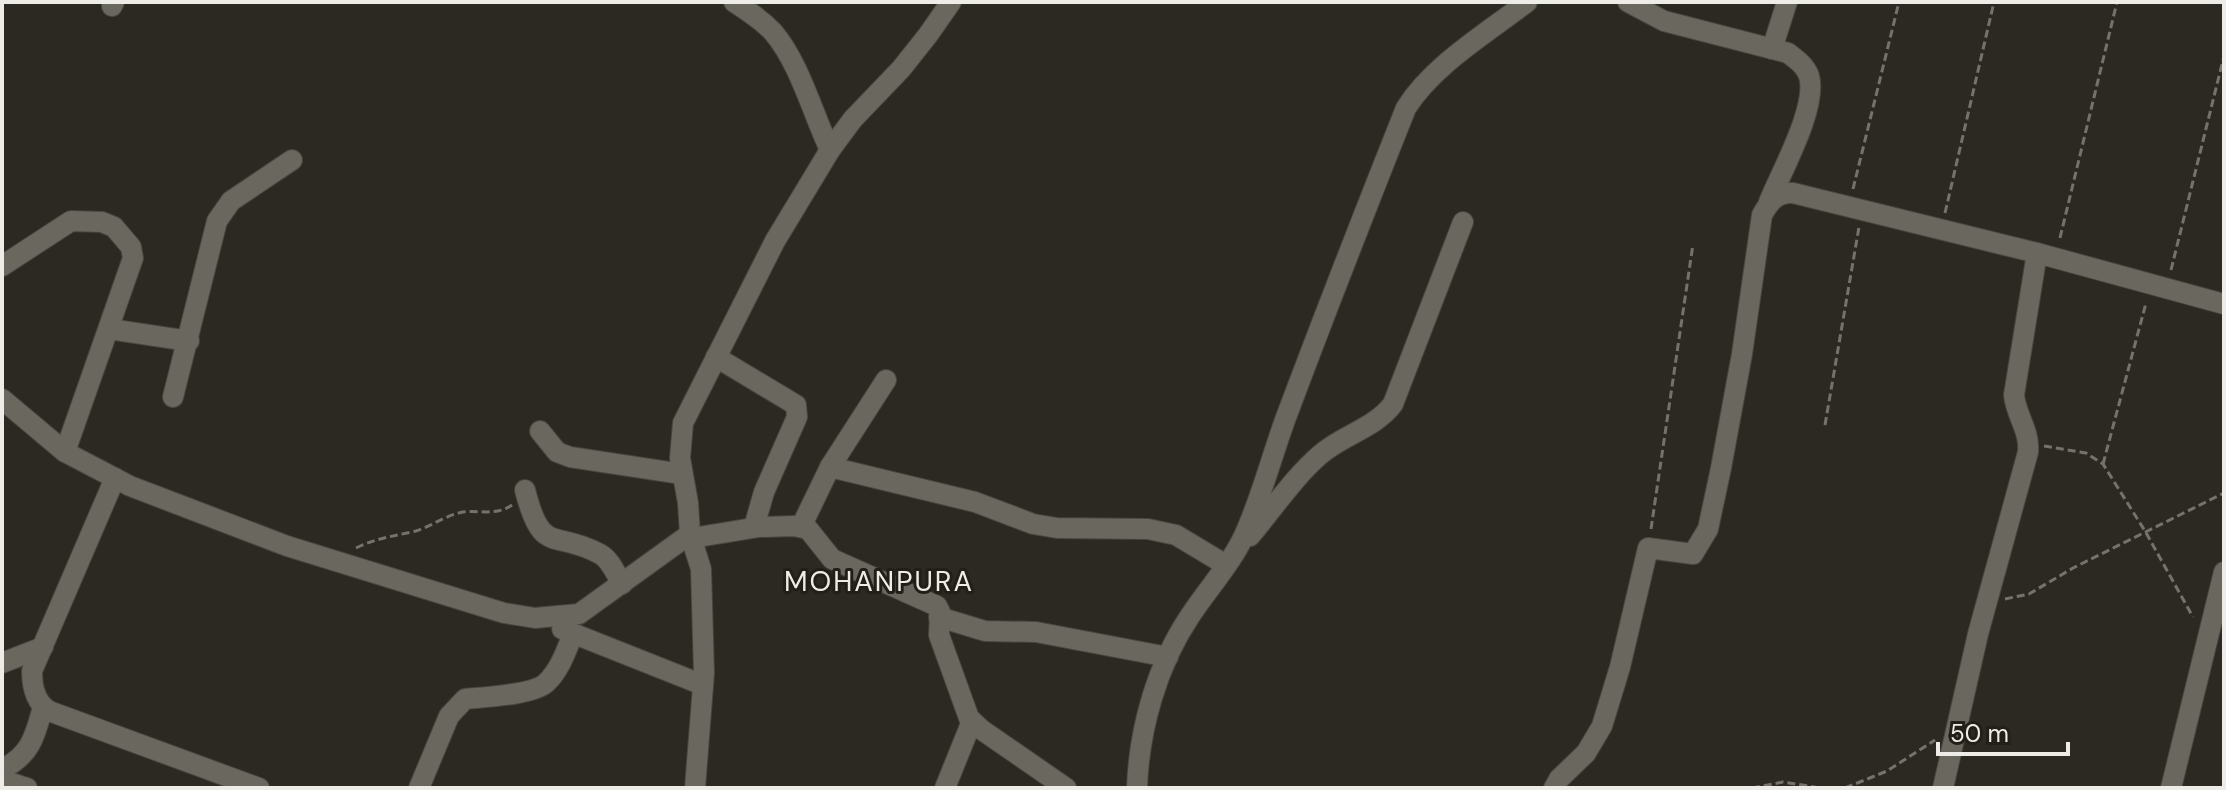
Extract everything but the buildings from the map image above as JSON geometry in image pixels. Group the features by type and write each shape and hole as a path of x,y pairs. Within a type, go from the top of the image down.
{"street":[{"path":"734,2 761,20 788,54 830,150"},
{"path":"695,788 703,685 701,569 691,536 680,458 683,423 775,241 830,150 853,119 901,69 951,2"},
{"path":"1137,788 1138,758 1145,721 1168,657 1189,618 1247,530 1295,394 1406,108 1434,74 1527,2"},
{"path":"1554,788 1586,753 1602,726 1620,667 1648,548 1693,554 1708,529 1736,387 1762,215 1807,109 1810,89 1803,65 1788,53 1664,21 1628,2"},
{"path":"1772,49 1787,2"},
{"path":"173,397 217,221 231,201 292,160"},
{"path":"1769,202 1783,192 1855,208 2046,255 2224,304"},
{"path":"2,266 71,221 102,222 114,227 131,247 133,258 65,452"},
{"path":"1231,558 1318,457 1337,441 1378,420 1393,404 1463,222"},
{"path":"1943,788 1987,602 2019,492 2029,444 2029,436 2015,408 2014,395 2046,255"},
{"path":"109,329 189,341"},
{"path":"716,357 796,405 797,417 764,492 754,527"},
{"path":"801,527 830,467 886,380"},
{"path":"2,399 65,452 115,478 219,522 504,613 535,618 703,685"},
{"path":"540,431 557,452 570,457 682,474"},
{"path":"830,467 975,502 1033,524 1057,528 1148,529 1176,535 1231,558"},
{"path":"115,478 32,671 32,688 43,707 234,783 259,788"},
{"path":"525,490 533,518 544,535 602,554 622,584"},
{"path":"535,618 579,614 691,536 754,527 801,527 815,535 832,559 937,606 939,635 964,710 972,721 1066,788"},
{"path":"2171,788 2224,572"},
{"path":"939,617 985,631 1036,632 1168,657"},
{"path":"419,788 449,716 465,699 505,695 543,686 560,667 573,634"},
{"path":"2,663 43,647"},
{"path":"2,769 21,759 31,743 43,707"},
{"path":"945,788 972,721"},
{"path":"2,780 27,788"}],"path":[{"path":"1825,425 1855,208 1899,2"},
{"path":"1941,230 1994,2"},
{"path":"2046,255 2117,2"},
{"path":"2103,464 2159,286 2224,56"},
{"path":"1648,548 1693,244"},
{"path":"2029,444 2069,448 2086,453 2103,464 2207,641"},
{"path":"336,561 366,543 415,531 454,514 508,509 525,490"},
{"path":"1987,602 2029,594 2073,568 2224,493"},
{"path":"1847,788 1887,771 1958,724"},
{"path":"1752,788 1783,782 1821,788"}],"district":[{"name":"MOHANPURA","path":"879,581"}]}
